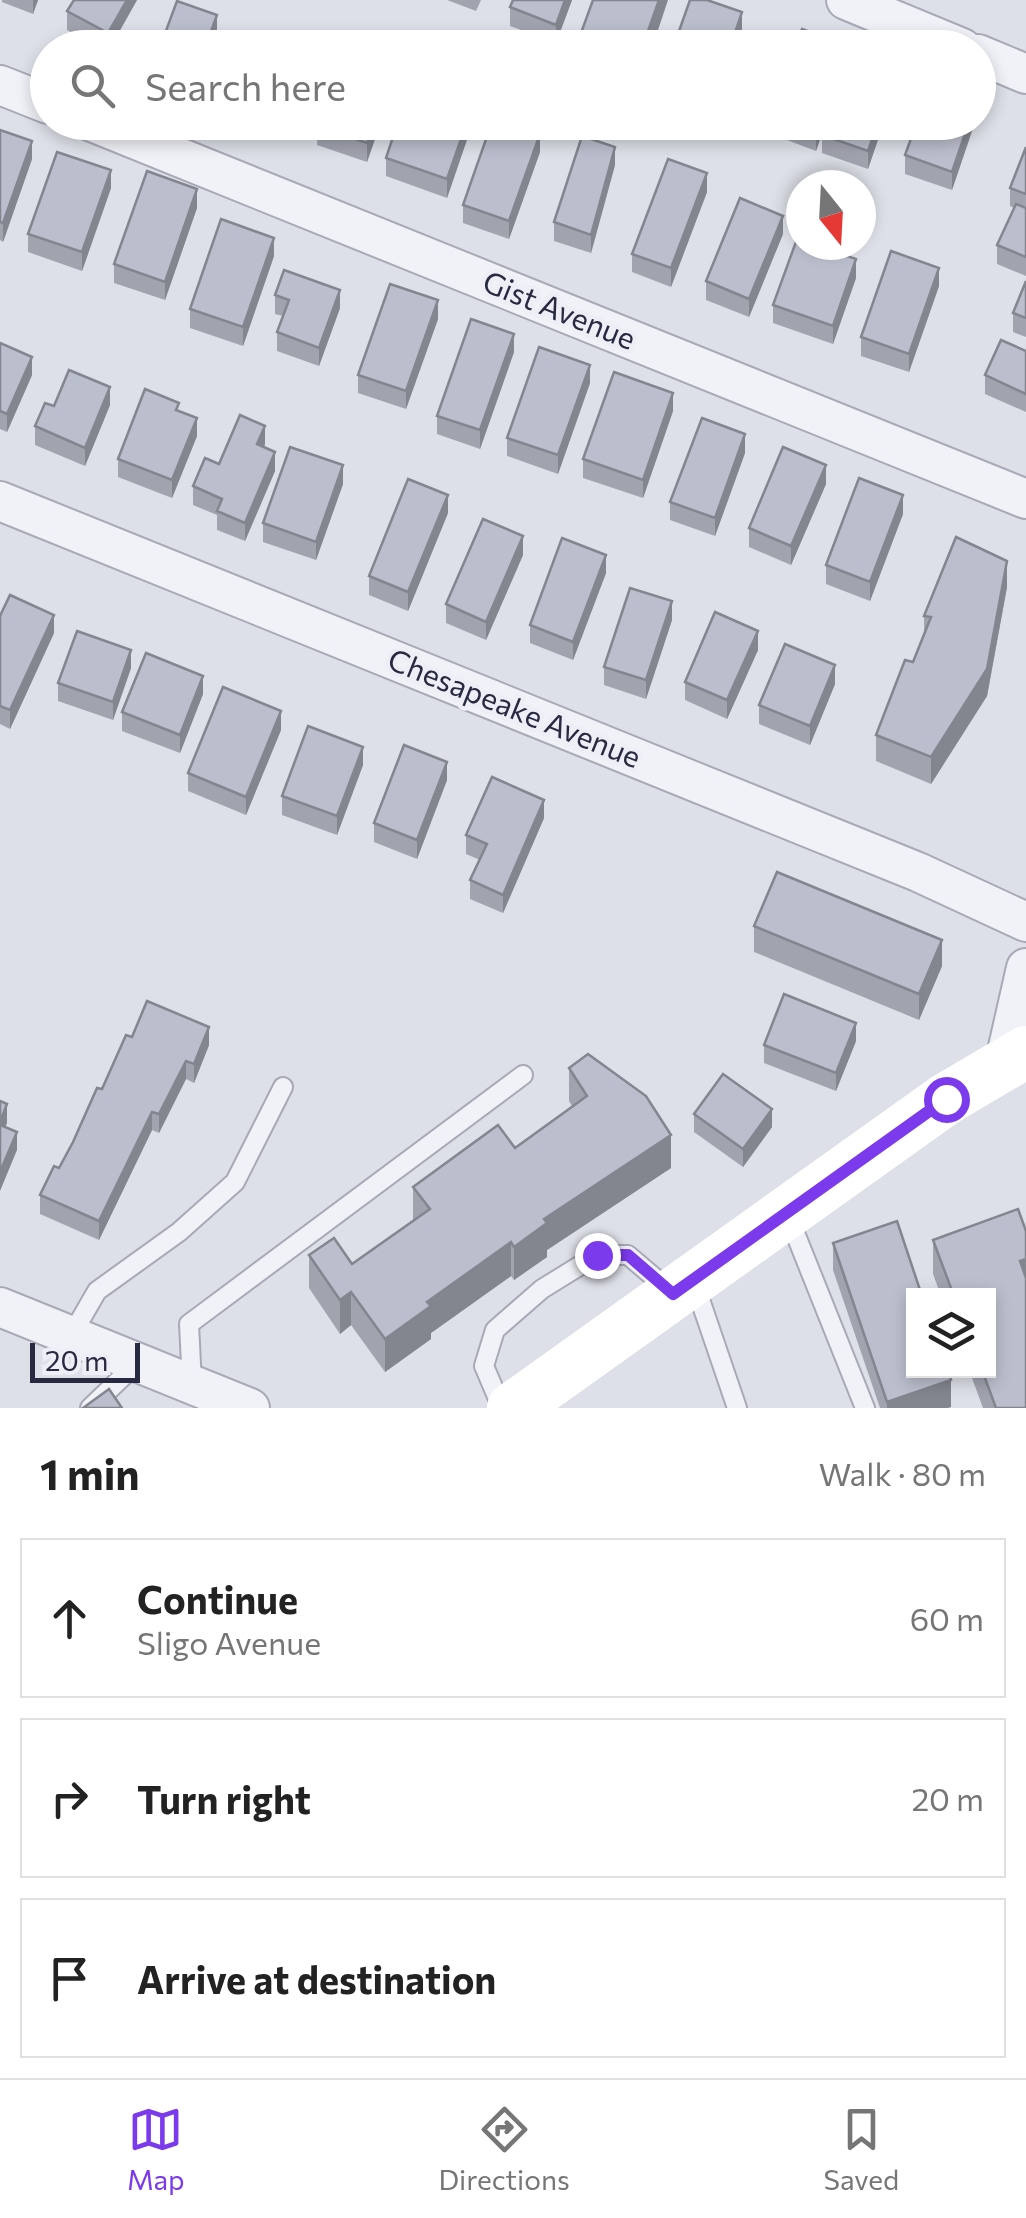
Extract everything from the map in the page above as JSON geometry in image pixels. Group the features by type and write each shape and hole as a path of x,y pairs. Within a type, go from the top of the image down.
{"street":[{"path":"846,0 918,30"},
{"path":"996,62 1026,74"},
{"path":"0,85 30,97"},
{"name":"Gist Avenue","path":"137,140 1026,499"},
{"name":"Chesapeake Avenue","path":"0,501 918,872 1026,922"},
{"path":"515,1407 946,1099 1015,1058 1026,968"},
{"path":"0,1307 243,1407"}],"lane":[{"path":"192,1384 189,1324 523,1075"},
{"path":"71,1336 97,1291 178,1232 235,1182 282,1087"},
{"path":"787,1212 864,1408"},
{"path":"515,1407 484,1366 495,1330 542,1289 597,1255 628,1255 683,1287 737,1408"},
{"path":"90,1408 137,1362"}],"building":[{"path":"74,0 127,0 110,30 67,11"},
{"path":"513,0 565,0 556,25 510,7"},
{"path":"593,0 659,0 648,30 582,30"},
{"path":"690,0 707,0 742,12 736,30 679,30"},
{"path":"177,1 217,15 212,30 166,30"},
{"path":"0,130 32,141 3,223 0,222"},
{"path":"392,140 461,140 447,179 386,158"},
{"path":"486,140 538,140 509,221 463,205"},
{"path":"581,140 615,147 591,235 554,222"},
{"path":"836,140 872,140 868,151"},
{"path":"910,140 963,140 952,172 905,155"},
{"path":"1026,147 1026,194 1010,188"},
{"path":"57,152 111,170 82,252 28,234"},
{"path":"668,159 707,173 671,268 632,254"},
{"path":"147,171 197,189 165,282 114,264"},
{"path":"740,198 783,216 749,299 706,281"},
{"path":"1016,204 1026,208 1026,257 997,245"},
{"path":"221,219 274,238 243,327 190,309"},
{"path":"891,251 939,268 909,354 861,337"},
{"path":"789,260 856,260 833,326 773,305"},
{"path":"284,270 340,290 319,348 277,332 289,300 275,295"},
{"path":"1026,281 1026,318 1013,313"},
{"path":"390,284 438,300 406,391 358,375"},
{"path":"471,319 514,334 480,430 437,416"},
{"path":"1001,340 1026,351 1026,394 985,375"},
{"path":"0,343 32,357 7,414 0,411"},
{"path":"539,347 590,365 558,455 507,438"},
{"path":"69,370 110,387 85,448 35,426 45,403 54,406"},
{"path":"614,372 673,393 643,480 583,459"},
{"path":"145,389 179,403 176,410 197,418 172,480 118,459"},
{"path":"240,415 265,426 257,444 275,452 245,523 217,511 222,499 193,486 205,458 219,464"},
{"path":"702,418 745,434 715,518 670,502"},
{"path":"290,447 343,465 316,542 263,523"},
{"path":"783,447 826,465 791,546 749,528"},
{"path":"859,478 903,495 870,582 826,565"},
{"path":"408,479 448,495 408,592 369,576"},
{"path":"483,519 523,536 486,622 446,604"},
{"path":"956,537 1007,561 987,669 931,757 876,735 905,660 913,662 931,617 924,616"},
{"path":"562,538 606,555 573,642 530,625"},
{"path":"630,588 672,601 646,680 604,667"},
{"path":"10,595 54,615 10,710 0,706 0,616"},
{"path":"715,612 758,631 727,700 685,682"},
{"path":"77,631 131,650 113,702 58,683"},
{"path":"785,644 835,665 810,726 759,705"},
{"path":"146,653 203,676 180,735 122,712"},
{"path":"223,687 281,711 246,797 188,773"},
{"path":"308,726 363,747 337,816 282,796"},
{"path":"404,745 447,762 417,840 374,823"},
{"path":"492,777 544,800 503,895 470,880 487,844 466,835"},
{"path":"777,872 942,940 919,994 754,926"},
{"path":"784,994 856,1023 836,1073 764,1045"},
{"path":"147,1001 209,1027 194,1064 186,1061 159,1114 152,1112 99,1221 40,1195 54,1166 59,1168 73,1142 97,1088 102,1089 126,1035 132,1037"},
{"path":"588,1054 646,1096 671,1135 544,1219 547,1223 514,1247 511,1242 427,1302 431,1306 385,1339 351,1292 340,1300 309,1255 334,1238 352,1264 430,1209 413,1187 498,1125 515,1148 587,1096 569,1068"},
{"path":"723,1074 772,1109 743,1149 694,1114"},
{"path":"0,1101 7,1104 0,1122"},
{"path":"0,1125 17,1132 0,1172"},
{"path":"1018,1209 1026,1231 1026,1259 1020,1261 1026,1278 1026,1408 996,1408 985,1378 996,1378 996,1288 951,1288 933,1240"},
{"path":"897,1221 919,1288 906,1288 906,1378 951,1380 887,1402 833,1243"},
{"path":"109,1389 122,1408 83,1408"}],"route":[{"path":"597,1255 628,1255 673,1294 946,1099"}]}
